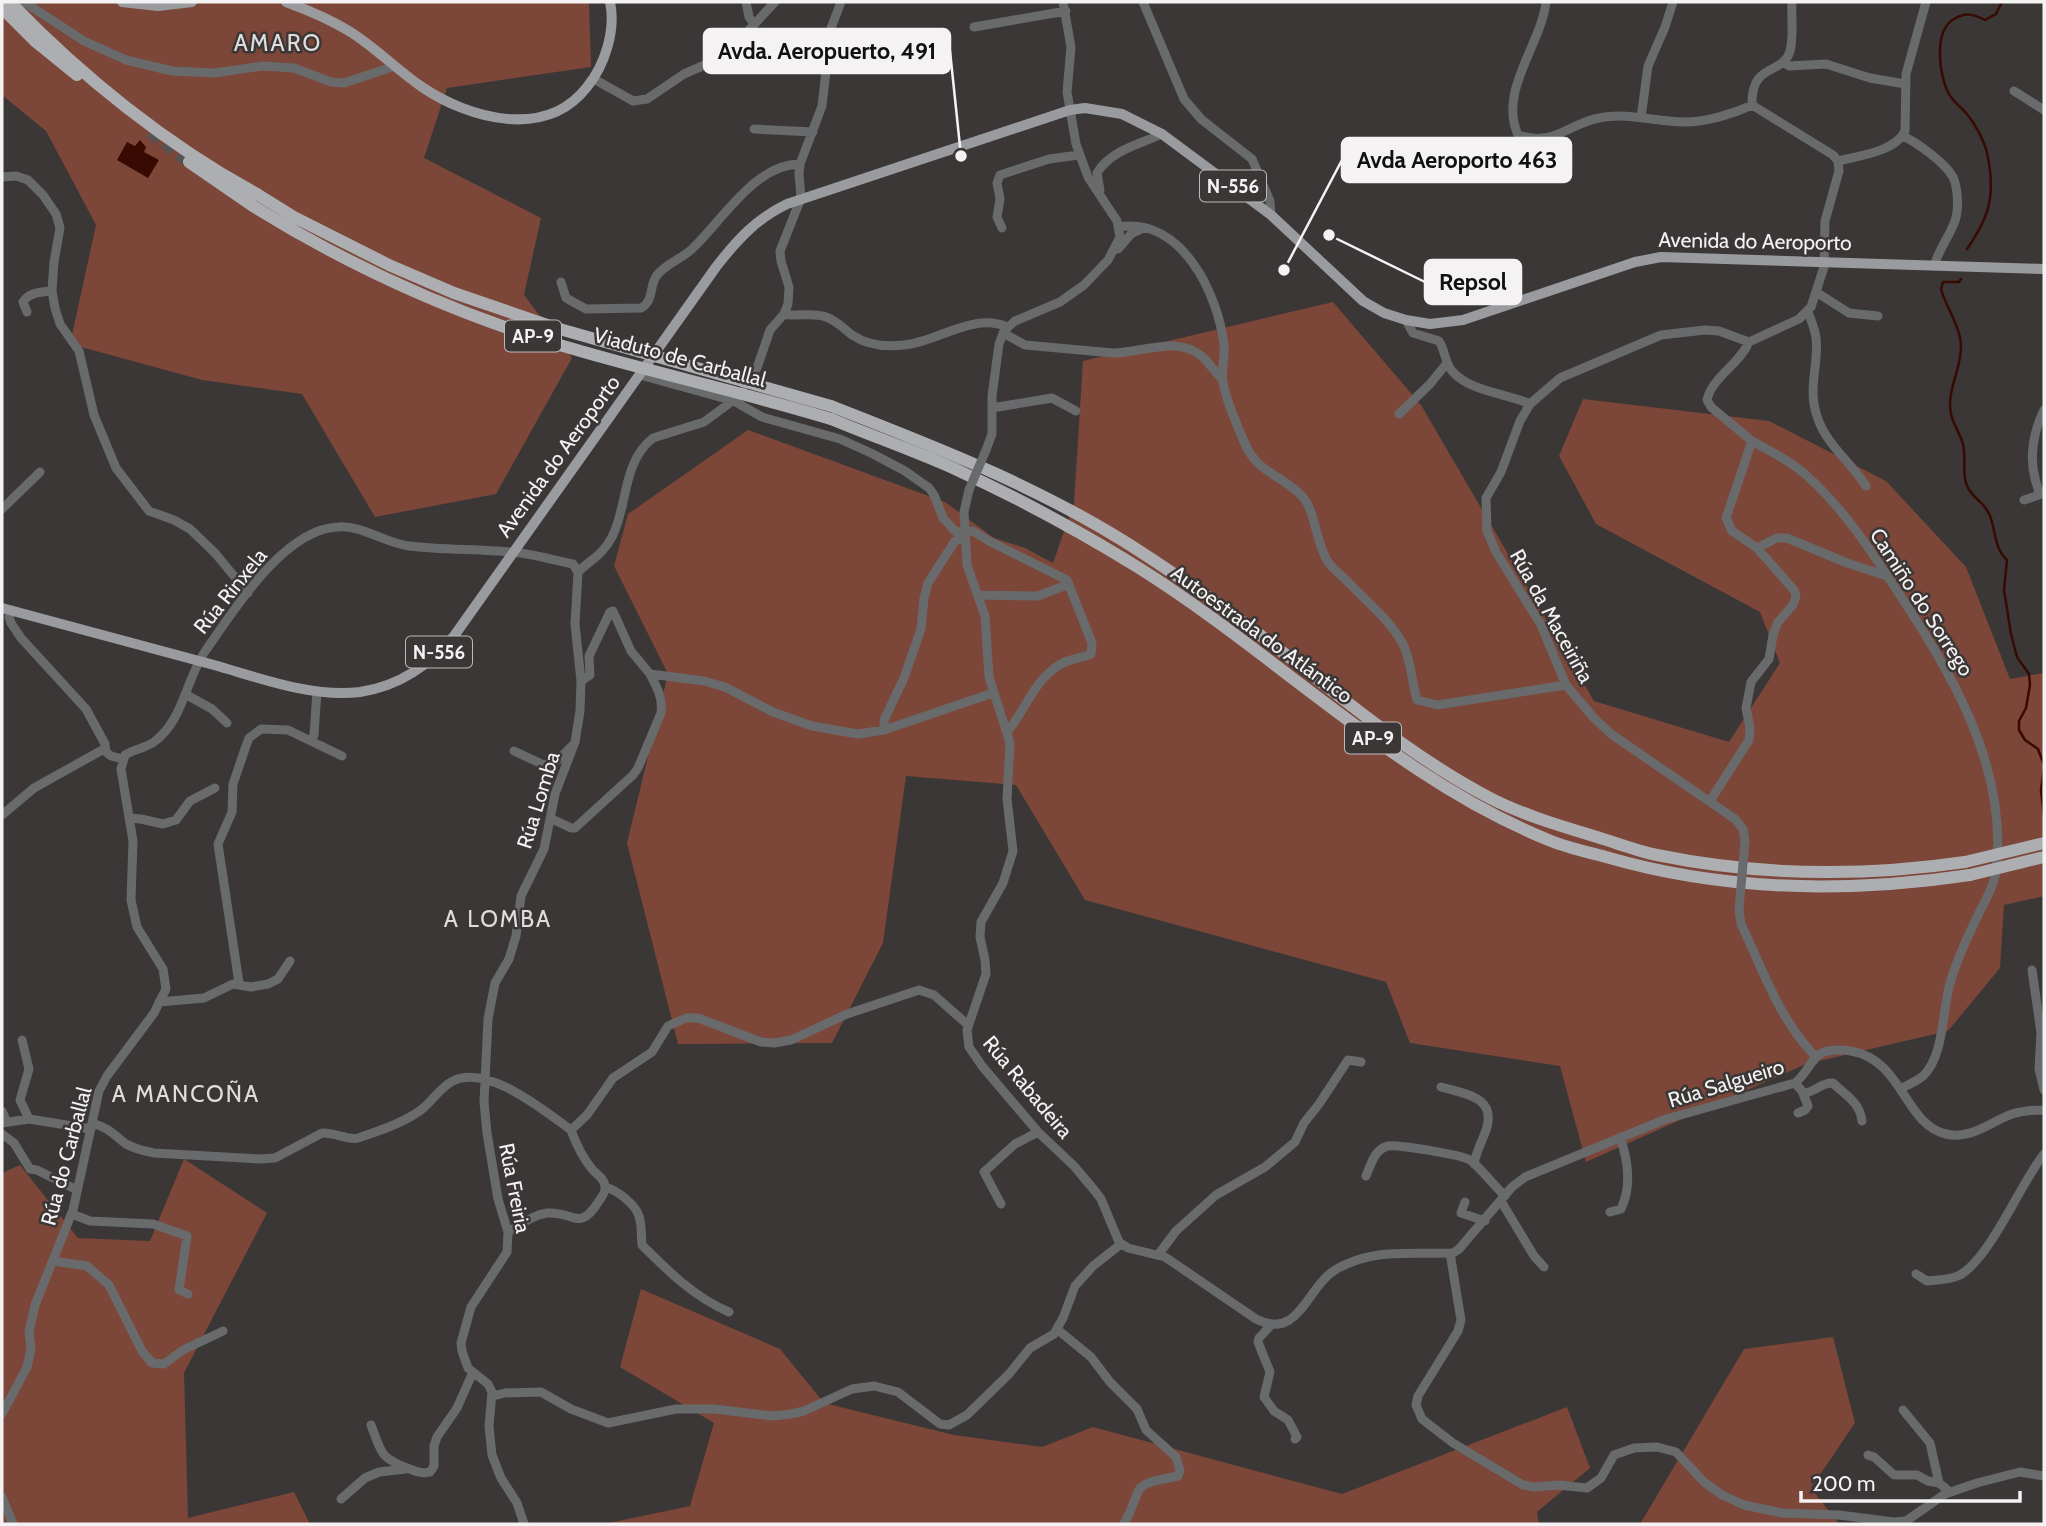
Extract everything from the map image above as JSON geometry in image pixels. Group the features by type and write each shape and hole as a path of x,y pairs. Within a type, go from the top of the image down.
{"highway":[{"path":"12,4 35,41 103,96"},
{"name":"AP-9","path":"12,4 95,81 148,123 233,181 255,200"},
{"name":"AP-9","path":"189,162 255,200"},
{"name":"Viaduto de Carballal","path":"255,200 454,293 556,328 831,413"},
{"name":"Autoestrada do Atlántico","path":"831,413 957,455 1049,500 1130,546 1247,625 1360,713 1427,760 1491,798 1560,826 1655,855 1755,870 1823,874 1892,871 1965,862 2044,843"},
{"name":"Autoestrada do Atlántico","path":"831,413 1043,513 1140,569 1238,637 1349,722 1419,771 1484,810 1553,842 1652,870 1754,884 1832,887 1894,885 1970,875 2044,857"}],"main road":[{"path":"122,2 158,6 192,2"},
{"path":"286,2 330,20 352,33 433,93 479,112 513,120 535,119 559,110 575,100 594,79 611,27 610,2"},
{"name":"Avenida do Aeroporto","path":"7,609 317,691 345,693 391,685 420,669 454,636 738,238 771,212 801,198 1070,110 1085,108 1122,114 1162,134 1271,215 1354,294 1384,313 1430,324 1463,320 1653,257 2044,269"}],"street":[{"path":"746,2 754,24"},
{"path":"594,79 633,101 641,102 734,46 775,2"},
{"path":"577,570 597,558 612,536 624,490 638,454 646,443 653,438 704,422 734,401 757,369 770,330 788,304 789,287 780,251 801,198 800,164 822,106 833,20 841,2"},
{"path":"1143,2 1184,99 1201,119 1252,159 1270,201 1271,215"},
{"path":"1546,2 1539,33 1514,98 1514,123 1518,135 1547,138 1596,118 1612,116 1685,122 1702,120 1752,105 1819,144 1838,161 1839,171 1825,221 1824,261 1808,312 1799,319 1749,342"},
{"path":"1641,118 1648,66 1665,27 1672,2"},
{"path":"1752,105 1752,90 1756,80 1764,72 1783,62 1790,51 1792,2"},
{"path":"1838,161 1874,151 1902,136 1905,131 1906,74 1926,2"},
{"path":"12,4 126,60 172,71 214,73 263,66 294,68 331,82 344,83 395,66"},
{"path":"974,27 1065,7 1071,47 1067,92 1079,155 1088,177 1119,227 1118,243 1114,252 1098,273 1069,296 1005,330"},
{"path":"1783,62 1789,66 1826,64 1870,78 1905,84"},
{"path":"2014,91 2044,110"},
{"path":"754,129 813,132"},
{"path":"1100,195 1097,173 1106,162 1121,151 1162,134"},
{"path":"1902,136 1923,146 1952,176 1955,185 1955,221 1938,251 1934,266"},
{"path":"1002,228 997,217 1000,199 997,183 1000,175 1049,159 1079,155"},
{"path":"561,282 566,298 586,309 641,308 650,299 658,274 695,246 761,177 785,166 800,164"},
{"path":"2,177 16,176 28,180 56,214 60,228 52,291 60,324 79,351 94,415 116,468 149,511 190,529 215,553 248,593"},
{"path":"1119,227 1131,226 1173,241 1191,258 1209,294 1222,336 1222,379"},
{"path":"1114,252 1130,234 1141,229"},
{"path":"27,312 23,302 26,298 35,293 52,291"},
{"path":"1816,292 1849,313 1878,316"},
{"path":"1808,312 1816,338 1813,401 1816,415 1830,445 1858,473 1866,486"},
{"path":"783,314 822,315 837,321 863,341 887,345 919,343 957,329 996,322 1025,345 1126,353 1145,348 1180,346 1191,349 1222,379 1248,452 1260,467 1301,495 1311,511 1316,536 1328,563 1392,628 1405,647 1417,701 1437,705 1566,685"},
{"path":"1406,320 1413,333 1439,341 1444,348 1447,363 1455,374 1476,386 1530,404"},
{"name":"Rúa Rabadeira","path":"1005,330 999,344 992,434 969,490 964,512 967,565 986,622 986,656 993,693 1007,733 1010,752 1007,799 1013,851 1003,883 981,922 980,937 986,974 966,1035 972,1054 1038,1132 1074,1166 1095,1191 1121,1244"},
{"name":"Rúa da Maceiriña","path":"1749,342 1719,331 1661,335 1560,378 1530,404 1520,421 1501,472 1486,498 1487,531 1496,552 1541,625 1566,685 1593,718 1611,734 1710,800 1735,819 1743,829 1745,841 1739,909 1741,924 1786,1018 1800,1042 1816,1057"},
{"name":"Camiño do Sorrego","path":"1749,342 1738,361 1714,385 1707,400 1711,407 1752,441 1806,475 1862,538 1929,639 1963,701 1990,781 1996,808 1996,875 1953,974 1931,1066 1923,1077 1900,1089"},
{"path":"1399,414 1447,363"},
{"path":"640,375 734,401 762,417 841,439 905,471 929,488 948,526 965,535"},
{"path":"992,408 1052,398 1076,411"},
{"path":"2024,500 2039,495 2040,490 2034,478 2033,435 2044,410"},
{"path":"1710,800 1749,740 1750,728 1746,708 1751,682 1769,659 1777,622 1793,604 1796,596 1794,590 1757,548 1732,531 1726,517 1752,441"},
{"path":"2,509 40,472"},
{"name":"Rúa Rinxela","path":"199,661 268,566 294,545 323,530 338,527 363,530 377,538 408,546 514,552 573,564 577,570"},
{"path":"884,730 884,720 904,678 920,629 924,598 932,574 955,541 974,531 1067,580 1092,643 1091,654 1062,663 1048,672 1007,733"},
{"path":"1757,548 1764,542 1787,538 1887,576"},
{"name":"Rúa Lomba","path":"485,1078 490,1001 495,983 509,959 516,936 521,896 544,849 555,794 575,742 581,681 575,624 577,570"},
{"path":"978,595 1038,596 1069,584"},
{"path":"7,609 11,623 21,638 86,709 105,744 104,749"},
{"path":"550,818 575,828 638,768 661,713 659,689 631,651 613,611 610,612 589,656 590,675 581,681"},
{"path":"104,749 111,756 123,759 130,752 153,742 171,726 199,661"},
{"path":"650,674 704,681 725,687 774,712 811,726 858,734 884,730 993,693"},
{"path":"312,741 317,691"},
{"path":"185,694 212,709 227,723"},
{"path":"239,984 217,853 233,804 233,784 249,738 261,729 288,730 342,756"},
{"path":"514,751 544,765 552,764 575,742"},
{"path":"2,816 34,788 104,749"},
{"name":"Rúa do Carballal","path":"2,1414 27,1367 29,1332 35,1305 72,1214 99,1091 107,1076 154,1013 166,989 163,969 137,927 131,900 134,858 121,769 123,759"},
{"path":"129,818 158,824 176,820 190,801 215,788"},
{"path":"159,1002 204,998 233,984 268,984 278,979 290,961"},
{"path":"2032,970 2041,1034 2039,1069 2044,1090"},
{"path":"571,1130 587,1115 613,1078 652,1052 668,1026 686,1018 698,1018 761,1042 774,1043 791,1040 847,1014 919,990 934,995 968,1025"},
{"path":"22,1040 29,1069 20,1100 29,1119"},
{"path":"1816,1057 1833,1050 1861,1054 1883,1066 1921,1118 1935,1129 1950,1135 1965,1135 2014,1114 2044,1110"},
{"name":"Rúa Salgueiro","path":"1450,1253 1459,1249 1525,1177 1686,1113 1795,1083 1804,1076 1816,1057"},
{"path":"1157,1255 1176,1231 1216,1195 1265,1167 1295,1142 1304,1123 1348,1060 1362,1062"},
{"path":"2,1111 4,1123 29,1119 110,1129 126,1143 154,1153 275,1158 322,1133 331,1132 355,1140 422,1110 454,1080 481,1076 502,1084 571,1130 575,1143 606,1186 615,1189 636,1210 642,1245 676,1278 710,1304 729,1312"},
{"name":"Rúa Freiria","path":"485,1078 487,1133 498,1199 508,1232 504,1258 471,1307 463,1329 461,1351 468,1368 488,1384 492,1396"},
{"path":"1795,1083 1808,1105 1798,1113"},
{"path":"1803,1093 1810,1093 1824,1084 1833,1083 1854,1101 1861,1111 1862,1121"},
{"path":"1441,1087 1481,1100 1488,1109 1490,1116 1487,1130 1474,1164"},
{"path":"1001,1204 984,1172 1015,1144 1038,1132"},
{"path":"2,1135 13,1143 30,1168 77,1190"},
{"path":"1609,1212 1621,1209 1628,1177 1627,1157 1620,1137"},
{"path":"1366,1176 1373,1159 1380,1150 1390,1145 1465,1157 1503,1198 1534,1256 1544,1267"},
{"path":"1916,1274 1927,1281 1957,1277 1967,1270 1990,1243 2019,1191 2044,1154"},
{"path":"508,1232 532,1217 550,1213 580,1219 590,1215 603,1196 606,1186"},
{"path":"1465,1202 1461,1213 1485,1221"},
{"path":"72,1214 90,1221 153,1224 187,1236 179,1290 188,1294"},
{"path":"524,1524 517,1503 501,1478 492,1455 489,1426 492,1396 541,1392 571,1409 608,1423 676,1409 714,1409 773,1416 799,1413 838,1394 874,1386 898,1392 940,1424 949,1425 967,1415 1009,1374 1030,1348 1058,1330 1075,1286 1093,1266 1121,1244 1174,1262 1256,1319 1274,1325"},
{"path":"1295,1439 1297,1437 1288,1420 1274,1411 1264,1397 1270,1372 1258,1342 1259,1338 1274,1325 1287,1322 1293,1317 1327,1276 1343,1266 1392,1252 1450,1253 1461,1320 1458,1331 1418,1396 1418,1412 1422,1419 1453,1443 1523,1485 1587,1488 1601,1478 1614,1455 1634,1448 1657,1447 1676,1452 1704,1482 1722,1495 1744,1505 1782,1513 1839,1514 1894,1522 1906,1521 1950,1492 2020,1472 2044,1476"},
{"path":"53,1261 87,1266 109,1285 142,1351 152,1363 164,1364 183,1350 223,1331"},
{"path":"1058,1330 1091,1357 1136,1409 1146,1430 1177,1457 1180,1470 1178,1476 1151,1480 1137,1489 1124,1524"},
{"path":"371,1425 386,1458 424,1474 433,1469 437,1437 457,1408 473,1373"},
{"path":"1903,1410 1930,1443 1939,1483"},
{"path":"1868,1455 1894,1475 1917,1475 1939,1483 1950,1492"},
{"path":"341,1499 365,1478 379,1472 401,1471 407,1468"},
{"path":"2,1497 13,1524"}],"shaded area":[{"path":"2,2 589,2 591,67 447,88 424,158 541,218 524,295 572,358 496,494 375,517 302,394 202,380 70,344 96,225 46,131 2,95"},
{"path":"140,140 146,147 144,152 159,160 148,178 117,160 127,142 135,146"},
{"path":"1333,302 1421,405 1594,701 1729,742 1780,663 1760,612 1596,524 1559,456 1583,399 1769,421 1886,481 1966,567 2010,679 2044,673 2044,896 2004,905 2000,968 1948,1031 1806,1064 1586,1162 1560,1066 1410,1043 1386,982 1085,900 1016,785 906,776 883,943 832,1043 678,1044 627,843 668,674 614,566 628,514 748,430 945,502 994,538 1025,548 1053,563 1074,503 1083,361"},
{"path":"184,1159 267,1213 184,1373 188,1518 294,1492 310,1524 2,1524 2,1173 20,1165 78,1238 150,1241"},
{"path":"641,1289 780,1349 824,1403 954,1435 1042,1447 1093,1427 1342,1494 1567,1407 1590,1468 1537,1512 1539,1524 604,1524 690,1506 714,1423 620,1367"},
{"path":"1833,1337 1855,1423 1811,1488 1839,1524 1640,1524 1744,1349"}],"waterway":[{"path":"1967,249 1986,215 1991,193 1990,168 1979,132 1945,86 1941,66 1941,43 1947,25 1954,19 1969,15 1985,20 1996,14 2002,2"},
{"path":"1961,279 1959,282 1943,282 1941,289 1961,345 1951,396 1951,414 1963,444 1967,486 1988,511 1997,545 2007,560 2004,590 2011,634 2017,657 2029,674 2030,685 2026,708 2019,721 2019,730 2025,740 2038,749 2044,765"},
{"path":"2044,768 2041,790 2044,817"}],"tunnel":[{"path":"150,132 189,162"}],"place":[{"name":"Avda. Aeropuerto, 491","path":"961,156"},
{"name":"Repsol","path":"1329,235"},
{"name":"Avda Aeroporto 463","path":"1284,270"}],"district":[{"name":"AMARO","path":"278,43"},
{"name":"A LOMBA","path":"498,919"},
{"name":"A MANCOÑA","path":"186,1094"}]}
